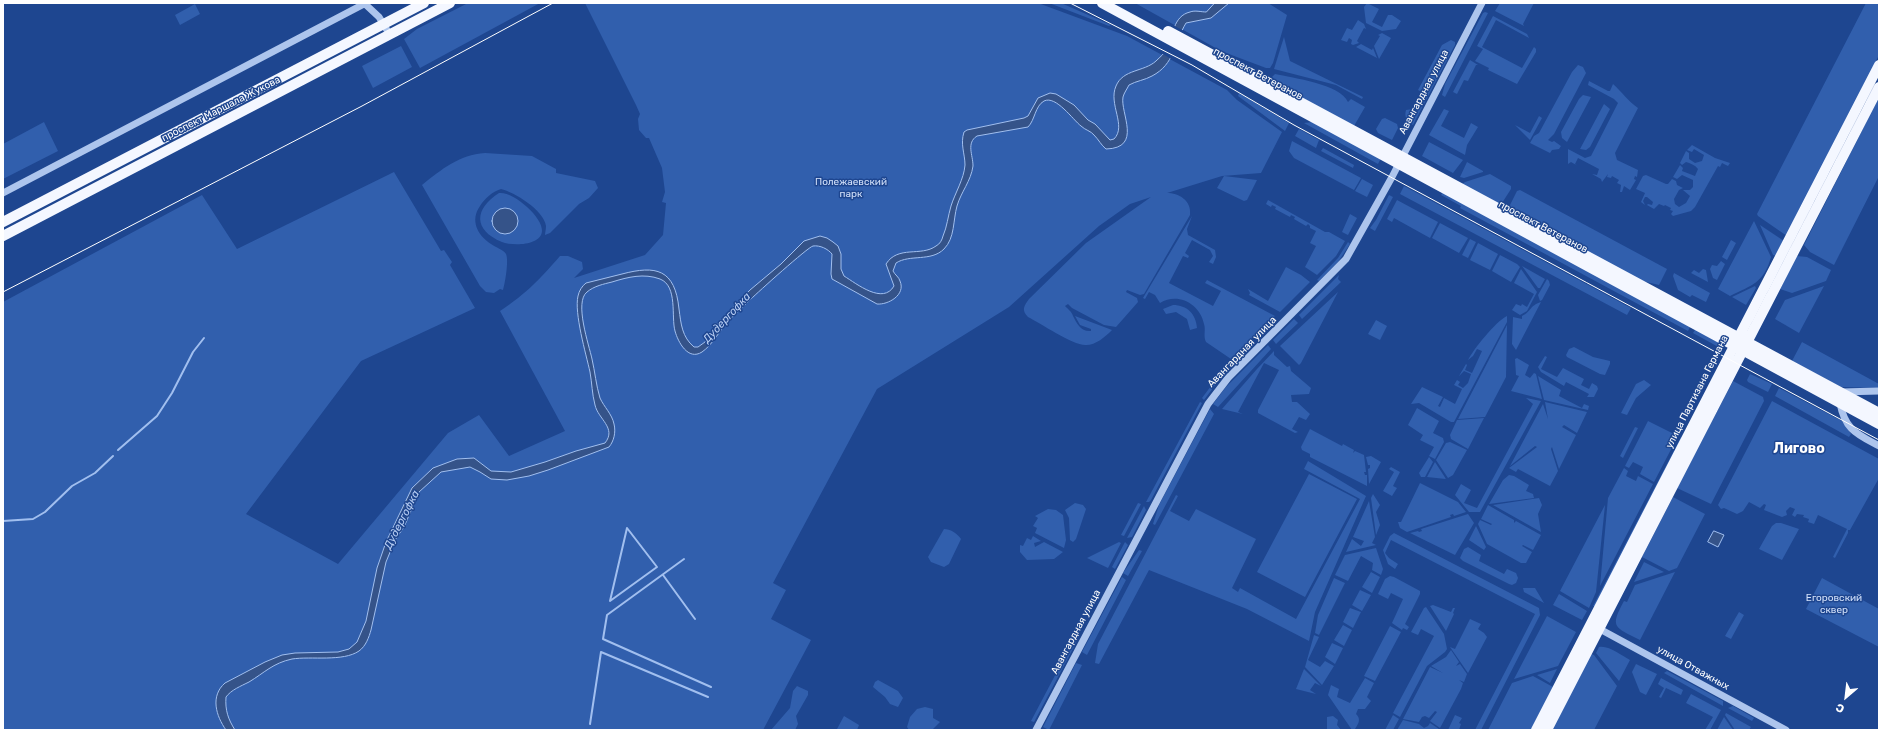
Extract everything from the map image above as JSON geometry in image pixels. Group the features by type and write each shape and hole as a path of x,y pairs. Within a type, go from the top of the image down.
{"main road":[{"name":"проспект Маршала Жукова","path":"3,222 424,3"},
{"name":"проспект Маршала Жукова","path":"3,236 450,3"},
{"path":"1102,3 1160,30"},
{"path":"1117,3 1160,30"},
{"name":"проспект Ветеранов","path":"1160,30 1741,344 1840,403 1879,424"},
{"name":"улица Партизана Германа","path":"1741,344 1879,65"},
{"name":"улица Партизана Германа","path":"1536,730 1595,626 1741,344 1879,87"},
{"name":"проспект Ветеранов","path":"1741,344 1840,392 1879,413"},
{"name":"улица Партизана Германа","path":"1547,730 1595,626"}],"street":[{"path":"3,194 365,3 384,24 390,35"},
{"name":"Авангардная улица","path":"1036,730 1208,404 1228,378 1342,265 1354,248 1482,3"},
{"path":"1840,392 1879,392"},
{"path":"1840,403 1842,415 1850,428 1879,446"},
{"name":"улица Отважных","path":"1595,626 1786,730"}],"green space":[{"path":"468,3 540,3 420,68 404,39 417,29"},
{"name":"Полежаевский парк","path":"585,3 1038,3 1127,36 1227,90 1237,100 1282,132 1261,173 1222,176 1167,193 1176,194 1187,201 1190,215 1144,294 1140,295 1127,290 1126,292 1137,298 1138,302 1116,327 1104,325 1072,308 1068,304 1065,306 1072,313 1078,325 1082,329 1091,331 1091,329 1080,325 1075,316 1112,330 1100,340 1090,345 1074,342 1028,317 1024,312 1025,306 1029,299 1086,243 1151,197 1130,204 1099,226 1009,307 877,389 773,583 786,590 771,619 811,640 763,730 3,730 3,302 202,195 237,249 394,172 441,251 444,250 452,262 450,265 475,308 361,361 246,514 338,564 448,433 479,415 509,456 565,431 500,311 532,286 560,256 568,256 582,262 583,269 574,278 645,255 663,235 666,203 662,202 665,192 662,168 649,138 646,138 639,130 638,119 640,114"},
{"path":"1049,3 1061,3 1111,25 1109,26"},
{"path":"1135,3 1268,3 1287,15 1273,63 1270,68 1266,68 1221,51"},
{"path":"1367,3 1379,9 1372,22 1382,27 1388,15 1392,15 1401,21 1396,29 1382,31 1366,23 1364,7"},
{"path":"1500,3 1534,3 1523,24 1524,26 1495,11"},
{"path":"1866,3 1879,3 1879,55 1787,236 1757,214"},
{"path":"195,4 200,14 180,25 175,15"},
{"path":"1483,13 1488,13 1445,97 1442,95 1445,84"},
{"path":"1493,16 1527,34 1529,38 1496,20 1482,47 1522,68 1534,47 1536,49 1536,52 1517,84 1488,70 1489,68 1475,61 1483,49 1477,46"},
{"path":"1358,20 1364,24 1366,29 1364,28 1357,41 1359,43 1353,45 1351,44 1352,40 1349,38 1347,42 1341,40 1347,28 1352,30"},
{"path":"1382,33 1391,38 1379,59 1374,46 1380,36 1378,35"},
{"path":"1284,37 1290,61 1363,97 1362,99 1336,85 1274,69"},
{"path":"1451,40 1455,42 1455,45 1413,125 1406,119 1406,110 1413,109 1422,92 1418,90 1442,45"},
{"path":"1361,44 1372,50 1373,48 1377,58 1356,47"},
{"path":"401,46 412,67 373,88 362,66"},
{"path":"1470,60 1478,65 1476,65 1468,81 1464,80 1457,94 1453,92"},
{"path":"1578,65 1583,67 1586,73 1554,134 1548,140 1552,142 1554,141 1561,146 1559,149 1552,150 1550,153 1530,143 1534,136 1539,133 1572,72"},
{"path":"1275,74 1326,86 1343,96 1348,102 1351,99 1365,107 1354,126 1269,80"},
{"path":"1589,81 1608,91 1610,91 1613,84 1638,108 1615,153 1617,160 1638,170 1637,177 1635,176 1634,179 1636,180 1630,190 1624,186 1622,192 1620,192 1621,185 1617,183 1619,180 1612,176 1611,178 1607,177 1608,174 1602,182 1601,179 1592,174 1597,175 1599,169 1578,158 1575,164 1578,166 1571,162 1568,164 1568,149 1585,158 1591,156 1618,103 1614,99 1588,85"},
{"path":"1239,93 1289,123 1285,131 1238,96"},
{"path":"1583,95 1591,97 1567,142 1562,138 1561,132 1579,99"},
{"path":"1879,97 1879,176 1834,265 1810,252 1804,245"},
{"path":"1604,104 1610,109 1590,147 1586,150 1580,149"},
{"path":"1444,109 1449,111 1441,126 1464,138 1471,123 1478,127 1467,145 1465,155 1429,135"},
{"path":"1539,116 1542,118 1530,140 1515,125 1530,133"},
{"path":"1385,118 1397,124 1398,128 1392,140 1378,133 1376,129 1382,119"},
{"path":"44,122 58,151 3,179 3,144"},
{"path":"1312,122 1381,158 1378,164 1304,123"},
{"path":"1299,129 1319,140 1316,148 1295,136"},
{"path":"1292,141 1361,178 1354,190 1294,158 1289,151"},
{"path":"1429,142 1463,160 1453,173 1422,156"},
{"path":"1692,145 1715,158 1730,163 1728,166 1722,163 1720,167 1718,166 1695,207 1691,211 1673,216 1671,214 1673,211 1670,210 1671,208 1665,205 1659,204 1654,209 1647,205 1652,205 1653,202 1647,197 1645,197 1643,201 1645,205 1641,202 1645,193 1636,189 1643,176 1646,175 1666,184 1668,184 1672,179 1676,181 1677,185 1683,188 1679,190 1674,199 1675,204 1679,207 1686,203 1690,196 1683,190 1690,190 1693,187 1693,180 1682,175 1677,179 1673,177 1680,165 1683,168 1682,171 1695,176 1698,169 1695,166 1686,162 1682,165 1680,163 1686,151 1689,153 1689,159 1695,163 1702,161 1704,155 1694,149 1692,152 1687,150"},
{"path":"1323,148 1354,165 1353,168 1321,151"},
{"path":"485,153 532,156 556,169 556,173 595,181 598,188 589,198 579,204 550,233 545,235 546,226 544,220 528,203 501,189 486,198 477,211 475,222 476,227 486,240 503,251 507,257 503,290 500,289 494,293 486,292 480,286 422,185 451,164 476,154"},
{"path":"1467,162 1483,172 1464,178 1460,177"},
{"path":"1490,174 1511,186 1511,189 1502,203 1499,204 1462,184"},
{"path":"1224,176 1257,180 1247,200 1244,201 1217,188"},
{"path":"1362,179 1373,185 1367,197 1355,191"},
{"path":"1404,186 1631,308 1627,315 1400,194"},
{"path":"1520,190 1667,269 1659,285 1642,281 1509,209 1517,191"},
{"path":"1443,192 1691,325 1688,331 1460,208 1461,206 1441,195"},
{"path":"499,193 505,193 512,196 533,212 541,225 542,231 537,240 525,244 512,244 502,242 486,232 480,219 481,212 491,199"},
{"path":"1389,195 1393,197 1375,231 1370,228 1376,220"},
{"path":"1268,200 1325,232 1329,232 1345,241 1336,256 1317,275 1305,267 1316,246 1310,243 1316,231 1310,228 1308,224 1306,226 1294,219 1295,217 1291,215 1290,217 1275,209 1276,207 1272,205 1271,207 1266,204"},
{"path":"1397,200 1438,222 1430,238 1394,218 1392,222 1387,219"},
{"path":"1350,214 1357,218 1348,235 1342,232"},
{"path":"1192,216 1187,229 1188,235 1215,250 1216,257 1213,264 1209,262 1213,256 1210,250 1192,240 1185,253 1189,256 1188,258 1183,256 1169,283 1213,306 1221,291 1205,283 1207,280 1275,316 1231,359 1206,342 1205,326 1202,317 1193,306 1187,302 1174,299 1160,303 1155,295 1149,292 1145,299 1143,298"},
{"path":"1754,221 1771,257 1765,273 1761,278 1751,286 1730,296 1718,289"},
{"path":"1440,223 1468,238 1459,253 1432,238"},
{"path":"1760,225 1784,241 1776,256 1773,255"},
{"path":"1470,239 1476,242 1468,258 1462,255"},
{"path":"1731,240 1736,243 1727,260 1722,257"},
{"path":"1348,242 1350,244 1338,262 1319,281 1317,280 1338,258"},
{"path":"1478,243 1498,254 1490,270 1470,260"},
{"path":"1500,255 1520,267 1511,282 1492,271"},
{"path":"1797,256 1807,257 1831,270 1826,281 1792,293 1780,289"},
{"path":"1721,261 1725,264 1717,280 1713,278 1710,269 1712,265 1717,266"},
{"path":"1522,266 1545,279 1540,288 1538,288"},
{"path":"1286,267 1310,282 1280,312 1249,295 1250,293 1248,289 1268,301"},
{"path":"1521,269 1537,292 1527,311 1520,315 1512,310 1516,304 1521,306 1522,304 1527,307 1534,294 1514,283"},
{"path":"1703,269 1706,270 1708,282 1691,273 1694,270 1699,273"},
{"path":"1674,273 1710,293 1706,302 1692,295 1690,297 1678,290 1673,276"},
{"path":"1339,275 1338,279 1341,282 1302,319 1299,315"},
{"path":"1547,279 1550,285 1540,301 1538,295"},
{"path":"1755,286 1756,288 1746,305 1732,297"},
{"path":"1824,286 1799,333 1775,319 1785,300"},
{"path":"1338,292 1301,363 1299,365 1280,346"},
{"path":"1541,302 1516,350 1512,344 1513,317 1522,319 1522,316 1534,305"},
{"path":"1173,305 1178,305 1190,311 1195,318 1197,328 1190,330 1187,319 1176,312 1166,314 1163,309"},
{"path":"1507,316 1507,322 1454,422 1451,422 1419,403 1411,404 1422,387 1443,397 1438,406 1440,407 1444,398 1455,404 1462,389 1454,385 1457,380 1460,382 1458,385 1463,388 1468,383 1471,374 1464,371 1459,376 1466,364 1465,370 1472,373 1482,351 1477,349 1473,356 1468,360 1491,329"},
{"path":"1294,319 1298,323 1276,344 1273,340"},
{"path":"1376,320 1387,326 1380,340 1368,334"},
{"path":"1507,325 1506,377 1485,417 1458,419"},
{"path":"1696,328 1721,344 1722,349 1693,333"},
{"path":"1802,342 1879,384 1879,388 1841,387 1792,361"},
{"path":"1268,345 1271,349 1218,407 1213,404 1226,387"},
{"path":"1574,347 1593,357 1610,361 1605,375 1600,374 1567,357 1566,355 1569,349"},
{"path":"1274,351 1274,355 1287,367 1290,366 1291,371 1311,388 1309,394 1291,395 1292,402 1297,402 1310,414 1306,420 1299,417 1292,429 1298,432 1295,433 1258,413 1258,410 1279,370 1264,363 1238,412 1243,414 1222,409"},
{"path":"1545,356 1547,357 1541,369 1557,377 1563,368 1584,379 1581,385 1589,389 1592,383 1597,386 1598,389 1594,397 1587,397 1589,394 1566,382 1564,386 1541,372 1538,367"},
{"path":"1517,358 1529,365 1525,375 1530,378 1534,373 1536,374 1542,399 1511,391 1519,376 1516,375 1515,359"},
{"path":"1231,364 1232,367 1216,384 1204,400 1202,398 1214,382"},
{"path":"1750,374 1772,384 1768,392 1748,382 1747,380"},
{"path":"1538,376 1561,390 1559,396 1582,408 1584,404 1589,406 1588,410 1544,400"},
{"path":"1644,380 1651,385 1636,398 1627,415 1621,413 1636,384"},
{"path":"1733,381 1763,397 1764,401 1711,504 1677,488"},
{"path":"1779,388 1842,421 1851,434 1849,437 1775,396"},
{"path":"1526,398 1541,401 1480,512 1469,512 1455,495 1461,484 1471,490 1464,503 1477,508 1533,404"},
{"path":"1772,401 1879,459 1879,478 1850,530 1848,530 1848,533 1835,558 1833,557 1847,529 1818,515 1814,524 1808,522 1809,519 1803,517 1804,515 1797,514 1795,517 1792,515 1795,509 1790,507 1786,511 1787,515 1782,517 1764,510 1766,505 1764,504 1760,508 1749,502 1743,511 1737,514 1724,508 1721,509 1718,505"},
{"path":"1200,402 1202,403 1151,500 1146,502"},
{"path":"1545,402 1587,412 1577,433 1564,425 1562,427 1576,435 1559,469 1552,447 1551,449 1558,471 1550,486 1518,469 1516,472 1509,468 1537,447 1535,446 1510,466 1543,404 1548,419"},
{"path":"1417,408 1439,421 1433,433 1443,438 1444,442 1435,459 1429,456 1434,447 1420,440 1423,435 1408,425"},
{"path":"1210,409 1214,414 1155,525 1153,524 1159,505"},
{"path":"1484,418 1468,449 1451,439 1450,435 1457,420"},
{"path":"1648,421 1678,436 1654,482 1640,474 1643,467 1633,462 1629,468 1625,466"},
{"path":"1635,427 1638,428 1623,458 1620,456"},
{"path":"1310,429 1342,446 1343,444 1354,450 1353,453 1355,451 1364,455 1366,472 1364,472 1365,475 1367,475 1367,486 1310,457 1310,454 1302,450 1301,447"},
{"path":"1681,437 1682,438 1595,606 1593,606"},
{"path":"1450,442 1467,450 1453,475 1448,478 1436,460 1446,443"},
{"path":"1371,456 1381,462 1369,484 1368,469 1370,468 1370,465 1368,465 1366,457"},
{"path":"1429,457 1433,462 1425,477 1421,477 1419,473"},
{"path":"1308,461 1366,496 1315,612 1309,641 1247,609 1149,570 1099,664 1095,663 1098,644 1176,495 1178,496 1170,511 1189,521 1196,509 1256,539 1232,588 1238,592 1240,588 1296,619 1360,499 1304,469"},
{"path":"1435,462 1446,479 1427,477"},
{"path":"1391,467 1400,472 1393,486 1397,488 1392,496 1383,491 1394,472 1389,469"},
{"path":"1624,468 1628,471 1626,476 1636,481 1638,476 1653,484 1600,586 1608,498"},
{"path":"1309,474 1357,499 1305,597 1257,572"},
{"path":"1509,475 1514,476 1529,485 1526,491 1533,494 1534,498 1489,504 1503,480"},
{"path":"1420,483 1458,502 1466,512 1454,516 1453,514 1450,515 1451,517 1407,532 1400,528 1398,522 1401,522"},
{"path":"1373,494 1380,505 1376,512 1380,525 1376,535 1371,498"},
{"path":"1673,497 1705,514 1677,568 1669,571 1642,557"},
{"path":"1539,498 1542,505 1538,514 1541,532 1493,505"},
{"path":"1369,501 1375,537 1372,543 1376,545 1346,552 1352,539 1361,546 1364,541 1353,537"},
{"path":"1075,503 1083,505 1086,509 1076,539 1073,542 1070,540 1069,518 1065,510"},
{"path":"1138,503 1141,504 1124,536 1121,535"},
{"path":"1488,505 1514,520 1514,523 1516,521 1541,535 1533,550 1523,545 1522,546 1532,552 1526,563 1521,563 1487,544 1478,524 1480,520 1491,525 1492,524 1481,519"},
{"path":"1605,505 1596,592 1589,608 1560,591"},
{"path":"1144,506 1146,510 1132,537 1127,538"},
{"path":"1048,509 1056,510 1063,515 1066,540 1064,548 1035,533 1037,528 1033,526 1038,518 1035,516"},
{"path":"1468,514 1474,523 1455,555 1410,533 1419,532 1422,531 1421,529"},
{"path":"1776,523 1781,523 1799,529 1782,560 1759,549 1772,526"},
{"path":"1476,526 1486,547 1484,550 1469,540"},
{"path":"944,529 953,532 961,539 949,564 944,567 931,562 928,557"},
{"path":"1394,533 1539,608 1540,615 1481,730 1475,730 1535,614 1391,540 1385,553 1389,558 1398,564 1395,569 1388,564 1383,550 1390,536"},
{"path":"1033,536 1041,541 1034,543 1035,547 1044,542 1063,552 1054,559 1027,560 1020,552 1020,545 1023,546 1027,538 1031,540"},
{"path":"1119,542 1121,543 1108,568 1087,558"},
{"path":"1125,542 1128,545 1115,569 1112,567"},
{"path":"1468,547 1481,555 1479,561 1504,574 1507,569 1516,573 1518,578 1516,583 1512,585 1509,584 1463,561 1460,558 1464,549"},
{"path":"1376,548 1383,569 1381,575 1372,570 1373,563 1361,556 1348,581 1335,575 1345,555"},
{"path":"1139,550 1142,551 1128,576 1123,573"},
{"path":"1644,562 1664,572 1634,582"},
{"path":"1371,572 1380,577 1372,593 1362,587"},
{"path":"1675,572 1640,640 1617,626 1616,622 1619,610 1624,601 1627,602 1635,585"},
{"path":"1390,576 1420,591 1420,594 1405,624 1409,627 1407,630 1403,628 1402,630 1392,623 1403,599 1391,593 1388,599 1378,594 1385,579"},
{"path":"1122,577 1126,580 1087,655 1082,652"},
{"path":"1334,578 1345,583 1319,635 1315,633 1318,615"},
{"name":"Егоровский сквер","path":"1822,578 1879,609 1879,647 1806,609"},
{"path":"1523,588 1535,588 1544,603 1524,592"},
{"path":"1360,590 1371,595 1362,611 1352,605"},
{"path":"1559,594 1587,611 1582,620 1553,605"},
{"path":"1433,605 1451,612 1453,608 1455,608 1454,614 1446,631 1430,606"},
{"path":"1426,607 1444,634 1447,649 1427,666 1400,717 1393,713 1434,636 1421,629 1418,635 1411,632 1424,608"},
{"path":"1350,608 1361,612 1353,628 1343,622"},
{"path":"1739,612 1744,615 1731,639 1725,636"},
{"path":"1547,616 1576,632 1558,666 1514,679"},
{"path":"1470,619 1481,624 1478,629 1487,637 1468,673 1450,647 1455,649"},
{"path":"1343,625 1352,630 1344,646 1334,640"},
{"path":"1081,626 1075,645 1034,722 1031,721"},
{"path":"1390,626 1401,632 1375,681 1364,676"},
{"path":"1314,635 1319,637 1308,660 1320,667 1325,661 1334,666 1322,685 1305,667"},
{"path":"1332,643 1343,648 1335,664 1325,657"},
{"path":"1599,647 1611,649 1630,660 1619,681 1596,653"},
{"path":"1451,650 1459,662 1456,666 1460,664 1467,674 1464,682 1459,680 1463,683 1461,689 1440,728 1430,721 1437,712 1435,711 1429,718 1425,716 1422,717 1419,722 1403,719 1430,667 1443,673 1431,666 1446,657"},
{"path":"1591,654 1594,655 1617,686 1594,730 1552,730"},
{"path":"1076,663 1082,665 1049,730 1043,727"},
{"path":"1636,664 1657,674 1646,695 1640,692 1632,672"},
{"path":"1304,669 1321,686 1315,683 1310,690 1316,694 1296,689"},
{"path":"1557,669 1550,683 1537,675"},
{"path":"1667,671 1723,701 1723,706 1664,673"},
{"path":"1533,676 1553,687 1531,730 1488,730 1512,683"},
{"path":"1365,678 1374,683 1367,697 1371,701 1365,709 1358,709 1356,714 1359,718 1358,723 1355,729 1352,730 1328,695 1331,685 1339,689 1337,697 1350,703"},
{"path":"1661,678 1683,690 1681,695 1666,688 1661,698 1659,697 1664,688 1658,684"},
{"path":"878,680 898,691 903,698 898,707 890,704 885,697 873,687 875,682"},
{"path":"797,686 808,691 808,695 796,716 798,724 795,730 771,730 790,708 793,691"},
{"path":"1691,694 1721,710 1710,730 1705,730 1713,717 1686,703"},
{"path":"1733,706 1754,718 1752,721 1728,708"},
{"path":"925,707 933,709 933,718 940,722 932,730 909,730 907,727 910,717 917,709"},
{"path":"1726,713 1751,727 1749,730 1735,730 1725,715"},
{"path":"1393,715 1399,719 1393,730 1385,730"},
{"path":"1455,715 1462,718 1459,723 1461,724 1459,730 1448,730"},
{"path":"844,716 859,725 857,730 837,729"},
{"path":"1333,716 1338,720 1337,725 1341,730 1327,730 1327,717"},
{"path":"1724,717 1733,730 1717,730"},
{"path":"1403,720 1419,724 1424,728 1430,723 1439,729 1397,730"}],"water":[{"name":"Дудергофка","path":"1215,3 1229,3 1211,18 1186,23 1170,59 1160,71 1146,79 1129,85 1123,97 1127,136 1124,143 1117,147 1106,149 1093,134 1078,123 1064,109 1049,100 1041,103 1028,127 977,136 972,142 971,146 972,171 957,206 952,234 948,245 939,253 927,257 902,260 896,263 893,271 901,286 898,295 891,301 877,304 832,279 832,254 824,248 813,246 782,271 733,316 706,349 697,354 692,354 684,349 676,335 672,295 666,283 660,279 648,276 630,277 602,284 587,292 583,297 582,305 582,314 586,334 600,398 612,417 615,430 609,447 548,470 529,476 507,480 491,479 470,467 441,472 419,492 404,527 395,540 386,562 371,630 364,647 352,654 336,658 300,658 285,661 236,688 226,697 226,706 230,722 235,730 226,730 217,712 216,706 217,694 225,683 265,662 282,655 295,653 338,652 349,649 357,642 366,621 377,568 386,542 412,488 433,468 457,459 474,458 491,471 511,472 605,443 609,433 608,428 595,405 578,313 578,294 586,283 634,271 645,270 662,273 673,285 677,296 680,320 683,330 687,339 694,347 698,347 705,342 718,323 750,290 781,264 804,241 820,236 827,238 838,246 841,254 841,269 844,276 863,288 883,294 894,286 886,264 891,258 903,253 924,251 940,243 946,229 951,206 964,170 965,161 962,141 964,132 967,130 1024,118 1028,116 1038,98 1050,93 1056,94 1074,105 1110,140 1114,139 1119,128 1114,93 1119,80 1124,76 1151,65 1162,55 1167,49 1174,27 1184,14 1192,11 1206,12"},
{"path":"505,208 514,212 518,221 514,230 505,234 496,230 492,221 496,212"},
{"path":"1714,531 1724,535 1718,547 1708,542"}],"pier":[{"path":"1173,25 1184,31 1179,49 1173,60 1161,53 1167,44"}],"waterway":[{"path":"118,450 157,416 172,393 193,352 204,338"},
{"path":"3,521 33,519 45,512 72,486 95,473 113,456"},
{"path":"627,528 657,567 610,601 627,528"},
{"path":"684,559 607,615 603,639 711,687"},
{"path":"663,575 695,619"},
{"path":"590,724 601,652 708,697"}],"tram line":[{"path":"3,292 362,106 553,3"},
{"path":"1070,3 1192,65 1294,125 1879,440"}],"district":[{"name":"Лигово","path":"1799,449"}]}
